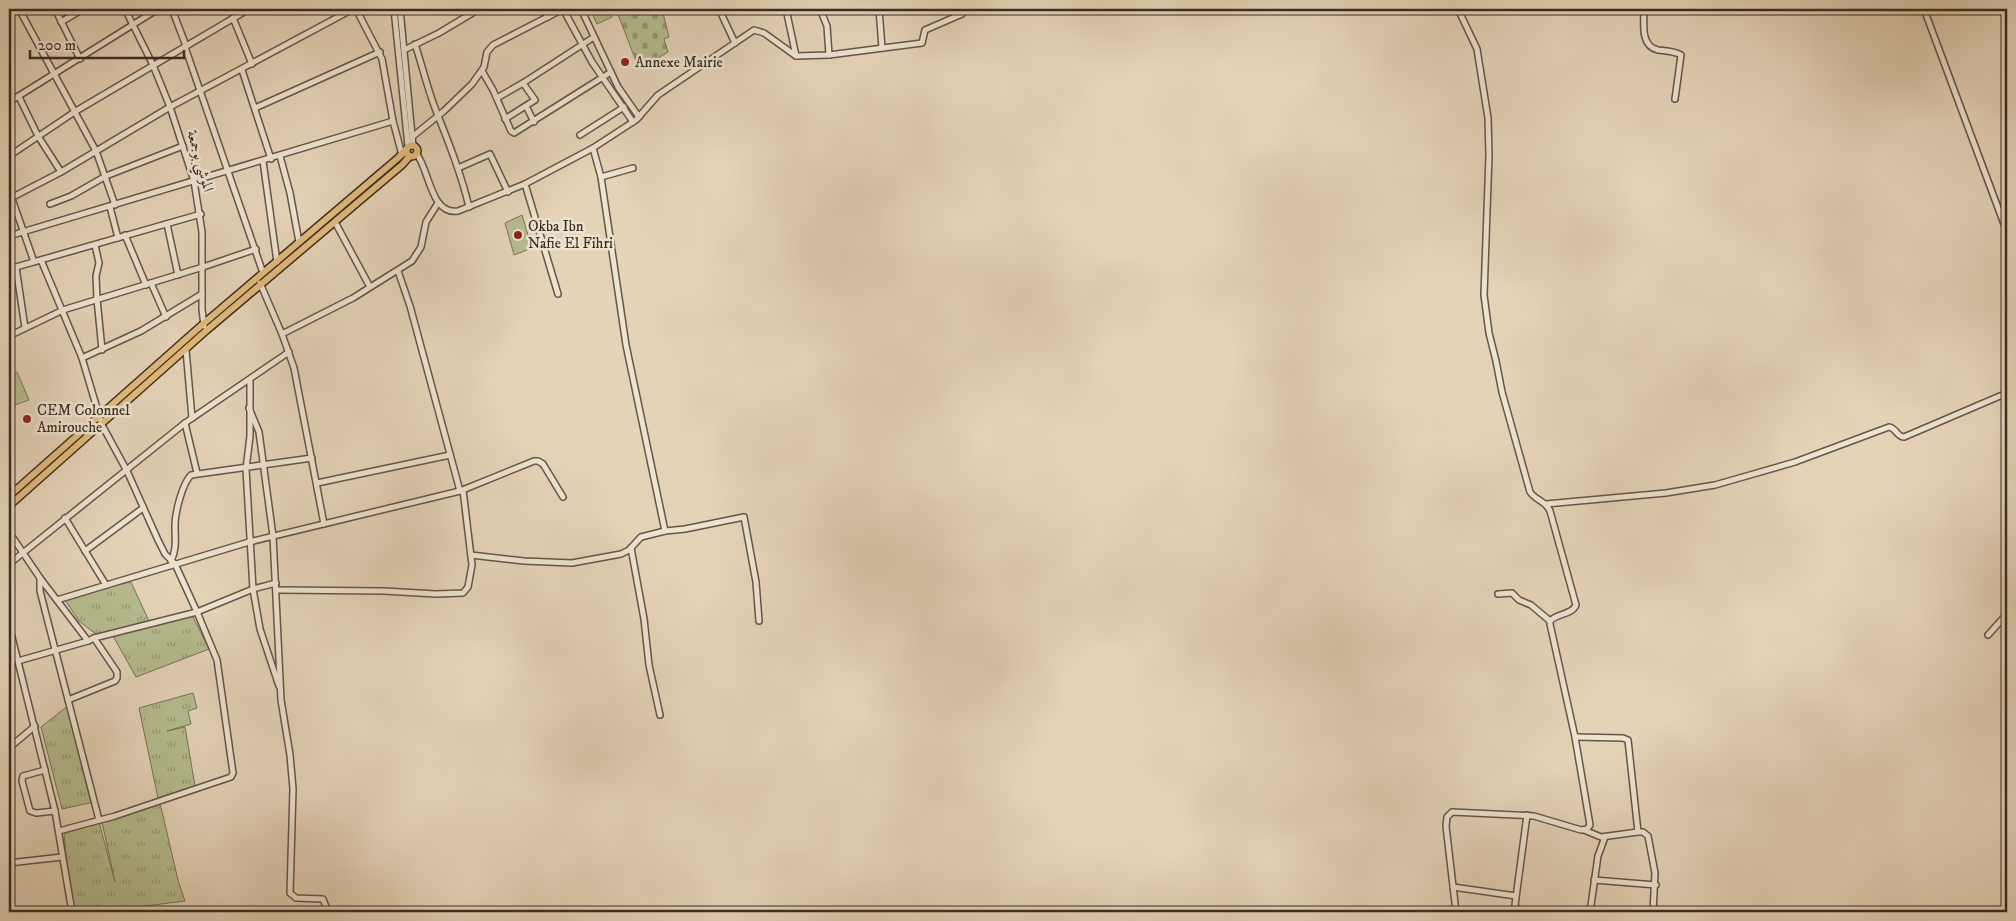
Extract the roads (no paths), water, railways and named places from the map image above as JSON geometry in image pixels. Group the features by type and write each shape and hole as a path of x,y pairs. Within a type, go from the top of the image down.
{"main road":[{"path":"409,147 406,153 413,154"},
{"path":"259,281 263,273 409,147"},
{"path":"9,496 98,417 259,281 335,222 402,166 413,154"},
{"path":"9,506 186,350 205,327"}],"street":[{"path":"19,9 76,111 96,152 106,176 118,238"},
{"path":"55,9 80,59"},
{"path":"61,22 83,9"},
{"name":"الموشي بوجمعة","path":"125,9 170,107 194,181 201,214 202,294 205,327"},
{"path":"9,102 158,9"},
{"path":"172,9 263,273"},
{"path":"9,156 76,111 249,9"},
{"path":"10,198 61,172 170,107 354,9 380,52 393,121 402,155"},
{"path":"404,50 439,33 476,9"},
{"path":"544,9 548,17"},
{"path":"412,137 472,84 482,71 487,52 493,45 563,9 602,78 633,122"},
{"path":"581,9 623,96 639,117"},
{"path":"719,9 735,43"},
{"path":"786,9 796,56"},
{"path":"820,9 827,26 829,55"},
{"path":"879,9 882,48"},
{"path":"413,154 423,164 438,203 449,211 469,207 525,184 593,148 633,122 658,95 751,32 757,30 796,56 829,55 922,43 925,30 962,14 966,9"},
{"path":"1458,9 1476,49 1488,118 1489,155 1484,295 1488,333 1502,392 1530,492 1546,504 1550,511 1576,606 1573,610 1556,616 1550,621"},
{"path":"1644,9 1645,33 1650,46 1681,55 1675,99"},
{"path":"1924,9 2007,232"},
{"path":"400,11 412,137 409,147 394,12 400,11"},
{"path":"233,18 252,64"},
{"path":"497,98 594,37"},
{"path":"415,44 458,168 469,207"},
{"path":"255,108 380,52"},
{"path":"242,70 271,159"},
{"path":"482,71 497,98 511,131 514,133 611,72"},
{"path":"505,119 535,100 523,83"},
{"path":"19,96 38,136 61,172"},
{"path":"526,106 534,122"},
{"path":"580,135 624,107"},
{"path":"9,236 393,121"},
{"path":"50,204 70,196 106,176 183,146"},
{"path":"593,148 600,176 626,345 665,530"},
{"path":"458,168 490,154 508,192"},
{"path":"280,156 290,193 299,242"},
{"path":"263,161 277,262"},
{"path":"600,176 633,168"},
{"path":"525,184 558,294"},
{"path":"9,190 10,198 34,262"},
{"path":"282,334 370,287 412,261 419,251 423,228 438,203"},
{"path":"9,269 201,214"},
{"path":"335,222 370,287"},
{"path":"167,224 178,275"},
{"path":"125,235 148,284 166,316"},
{"path":"95,245 99,263 96,276 102,350"},
{"path":"9,336 63,310 256,249"},
{"path":"41,260 82,358 98,417 127,471 158,540 173,562 217,660 232,776 226,780 58,831"},
{"path":"16,267 25,328"},
{"path":"277,590 459,594 468,587 472,565 461,490 410,306 398,271"},
{"path":"259,281 282,334 294,368 324,524"},
{"path":"82,358 141,332 202,294"},
{"path":"186,350 192,418"},
{"path":"9,564 185,423 250,381 289,352"},
{"path":"250,381 250,436 246,469 253,589 262,638 281,690"},
{"path":"1546,504 1666,494 1715,485 1795,462 1889,426 1899,436 1904,437 2007,393"},
{"path":"249,408 259,432 273,536 281,690 293,790 290,893 296,898 323,899 328,912"},
{"path":"185,423 196,473"},
{"path":"317,484 450,455"},
{"path":"173,562 175,520 187,479 196,473 246,469 312,458"},
{"path":"57,600 173,562 461,490 538,461 543,464 563,497"},
{"path":"85,551 143,508"},
{"path":"471,555 524,561 572,563 622,554 631,548 636,540 641,537 665,530 685,529 744,517 756,582 759,621"},
{"path":"65,518 106,585"},
{"path":"9,532 40,578 88,641"},
{"path":"631,548 644,619 649,665 660,715"},
{"path":"40,578 40,591 99,820"},
{"path":"18,661 94,638 197,612 253,589 276,583"},
{"path":"1498,594 1512,592 1519,600 1531,605 1550,621 1575,737 1590,825 1584,830"},
{"path":"1988,634 2007,614"},
{"path":"9,625 55,811 72,912"},
{"path":"68,700 107,685 117,678 116,668 94,638"},
{"path":"9,748 35,726"},
{"path":"1575,737 1624,738 1628,740 1638,832"},
{"path":"45,770 23,776 22,781 30,811 36,813 55,811"},
{"path":"1456,912 1446,826 1449,814 1453,812 1527,815 1584,830 1597,837 1638,832 1647,834 1650,839 1656,884 1653,912"},
{"path":"1527,815 1516,908 1532,912"},
{"path":"1590,912 1598,856 1605,837"},
{"path":"9,863 62,858"},
{"path":"1594,880 1656,884"},
{"path":"1453,887 1516,896"}],"place":[{"name":"Annexe Mairie","path":"625,62"},
{"name":"Okba Ibn Nafie El Fihri","path":"518,235"},
{"name":"CEM Colonnel Amirouche","path":"27,419"}]}
